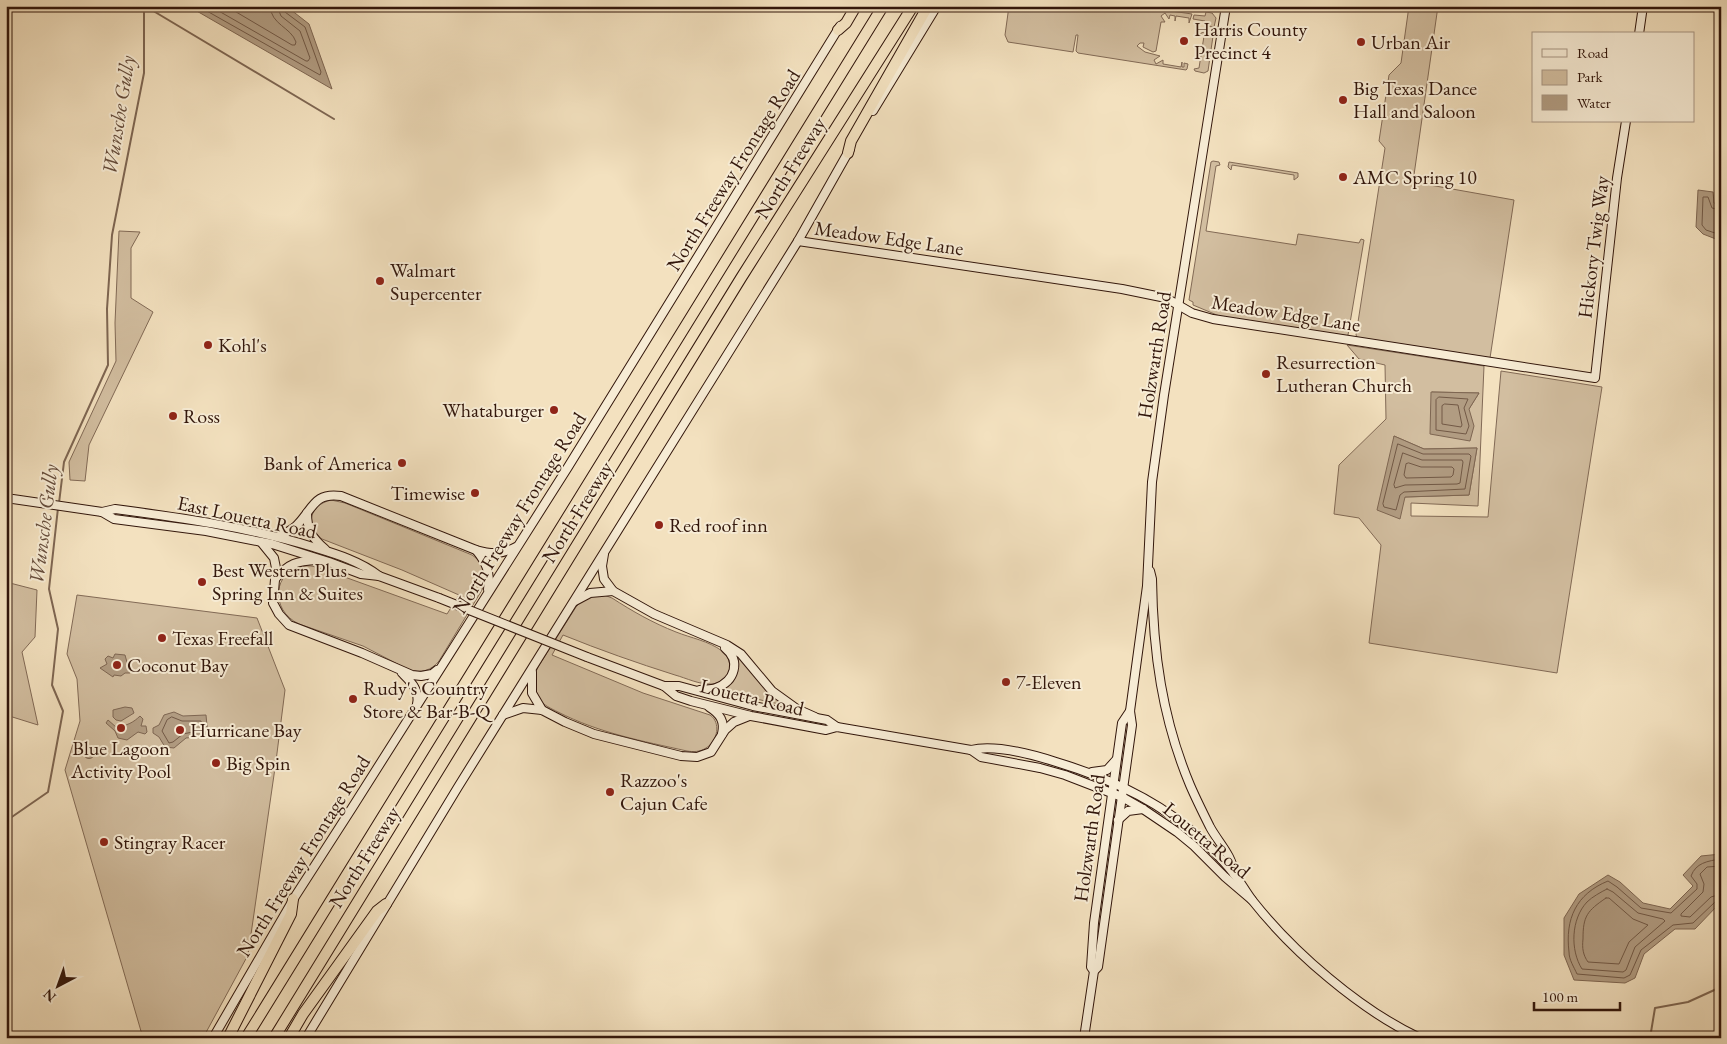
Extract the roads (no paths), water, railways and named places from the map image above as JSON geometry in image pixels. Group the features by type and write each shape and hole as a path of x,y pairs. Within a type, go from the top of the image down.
{"highway":[{"path":"838,30 846,23 855,6"},
{"name":"North Freeway","path":"246,1038 883,6"},
{"name":"North Freeway","path":"274,1038 731,295 912,6"},
{"path":"848,153 851,141 928,6"},
{"path":"228,1038 291,914 293,899"},
{"path":"289,1038 303,1014 377,911 386,904"}],"main road":[{"path":"306,1038 386,904 798,241 848,153 937,6"},
{"name":"Holzwarth Road","path":"1084,1038 1094,970 1098,967 1132,725 1130,711 1147,586 1152,482 1226,6"},
{"path":"1639,32 1643,6"},
{"name":"North Freeway Frontage Road","path":"213,1038 293,899 416,708 654,330 838,30"},
{"name":"Hickory Twig Way","path":"1595,378 1617,178 1626,122"},
{"name":"Meadow Edge Lane","path":"798,241 1122,289 1166,298 1192,313 1213,319 1595,378"},
{"path":"278,537 294,528 313,504 324,496 333,495 341,496 476,550 497,554 517,546"},
{"name":"East Louetta Road","path":"6,498 83,510 102,512 115,509 227,525 330,552 365,565 379,576"},
{"name":"East Louetta Road","path":"102,512 114,519 214,532 261,542 361,574 379,576 587,657"},
{"path":"307,513 309,532 314,540 330,552"},
{"path":"214,532 227,525"},
{"path":"261,542 274,558 276,568 273,603 279,614 289,625 362,652 412,675 432,674 443,665"},
{"path":"476,550 485,561 489,571 487,595"},
{"path":"604,551 602,566 604,579 613,591 654,614 727,645 741,654 764,683 781,698 797,709 815,717"},
{"path":"1148,559 1152,579 1155,651 1170,728 1190,784 1210,828 1234,865 1234,874"},
{"path":"276,579 282,571 301,560 322,560"},
{"path":"572,603 590,593 613,591"},
{"path":"695,690 714,689 728,680 733,673 734,657 713,639"},
{"name":"Louetta Road","path":"587,657 664,686 676,696 751,716 826,730 836,727 970,750 981,757 1048,770 1083,781 1122,797 1177,832 1194,846 1225,878 1252,900"},
{"path":"532,669 532,693 542,710"},
{"path":"398,670 410,681 416,690 418,698 416,708"},
{"name":"Louetta Road","path":"664,686 679,686 753,706 815,717 827,720 836,727"},
{"path":"705,704 721,718 723,724 722,734"},
{"path":"504,715 523,708 542,710 594,734 697,758 711,752 722,734 734,722 751,716"},
{"name":"Holzwarth Road","path":"1094,970 1091,967 1094,923 1111,792 1122,722 1130,711"},
{"name":"Louetta Road","path":"970,750 983,747 1043,758 1088,772 1123,786 1151,802 1177,819 1201,839 1234,874 1252,900 1287,939 1326,975 1381,1016 1420,1038"},
{"path":"1088,772 1107,770 1116,760"},
{"path":"1118,820 1128,811 1143,809"}],"water":[{"path":"188,6 286,6 309,24 332,89"},
{"path":"1698,190 1713,192 1714,203 1721,205 1721,241 1703,234 1696,227"},
{"path":"1431,392 1479,393 1469,409 1474,426 1470,441 1430,434"},
{"path":"1394,436 1424,449 1477,448 1469,495 1405,497 1400,519 1377,510"},
{"name":"Coconut Bay","path":"115,654 125,655 130,673 125,673 121,676 114,675 113,677 100,668 107,664 105,659 108,656 113,658"},
{"path":"125,707 132,708 134,713 121,721 116,720 113,717 113,710"},
{"name":"Hurricane Bay","path":"174,712 183,716 206,715 208,736 186,738 174,748 165,747 159,737 153,733 153,728 159,725 164,715"},
{"name":"Blue Lagoon Activity Pool","path":"140,716 143,719 141,726 146,726 147,732 145,734 138,732 127,740 118,738 115,731 106,723 108,720 116,727 130,723"},
{"path":"89,747 95,753 89,759 83,753"},
{"path":"1721,854 1721,905 1718,905 1695,929 1675,929 1644,954 1635,978 1625,983 1574,980 1564,955 1564,918 1579,894 1608,875 1620,882 1643,903 1670,909 1693,886 1683,875 1701,856"}],"waterway":[{"name":"Wunsche Gully","path":"59,503 64,462 108,365 107,309 112,235 144,73 144,6"},
{"path":"145,6 334,119"},
{"name":"Wunsche Gully","path":"6,821 48,792 63,711 52,685 58,629 49,589 58,508"},
{"path":"1650,1038 1655,1008 1688,1002 1721,987"}],"place":[{"name":"Harris County Precinct 4","path":"1184,41"},
{"name":"Urban Air","path":"1361,42"},
{"name":"Big Texas Dance Hall and Saloon","path":"1343,100"},
{"name":"AMC Spring 10","path":"1343,177"},
{"name":"Walmart Supercenter","path":"380,281"},
{"name":"Kohl's","path":"208,345"},
{"name":"Resurrection Lutheran Church","path":"1266,374"},
{"name":"Whataburger","path":"554,410"},
{"name":"Ross","path":"173,416"},
{"name":"Bank of America","path":"402,463"},
{"name":"Timewise","path":"475,493"},
{"name":"Red roof inn","path":"659,525"},
{"name":"Best Western Plus Spring Inn & Suites","path":"202,582"},
{"name":"Texas Freefall","path":"162,638"},
{"name":"Coconut Bay","path":"117,665"},
{"name":"7-Eleven","path":"1006,682"},
{"name":"Rudy's Country Store & Bar-B-Q","path":"353,699"},
{"name":"Blue Lagoon Activity Pool","path":"121,728"},
{"name":"Hurricane Bay","path":"180,730"},
{"name":"Big Spin","path":"216,763"},
{"name":"Razzoo's Cajun Cafe","path":"610,792"},
{"name":"Stingray Racer","path":"104,842"}]}
